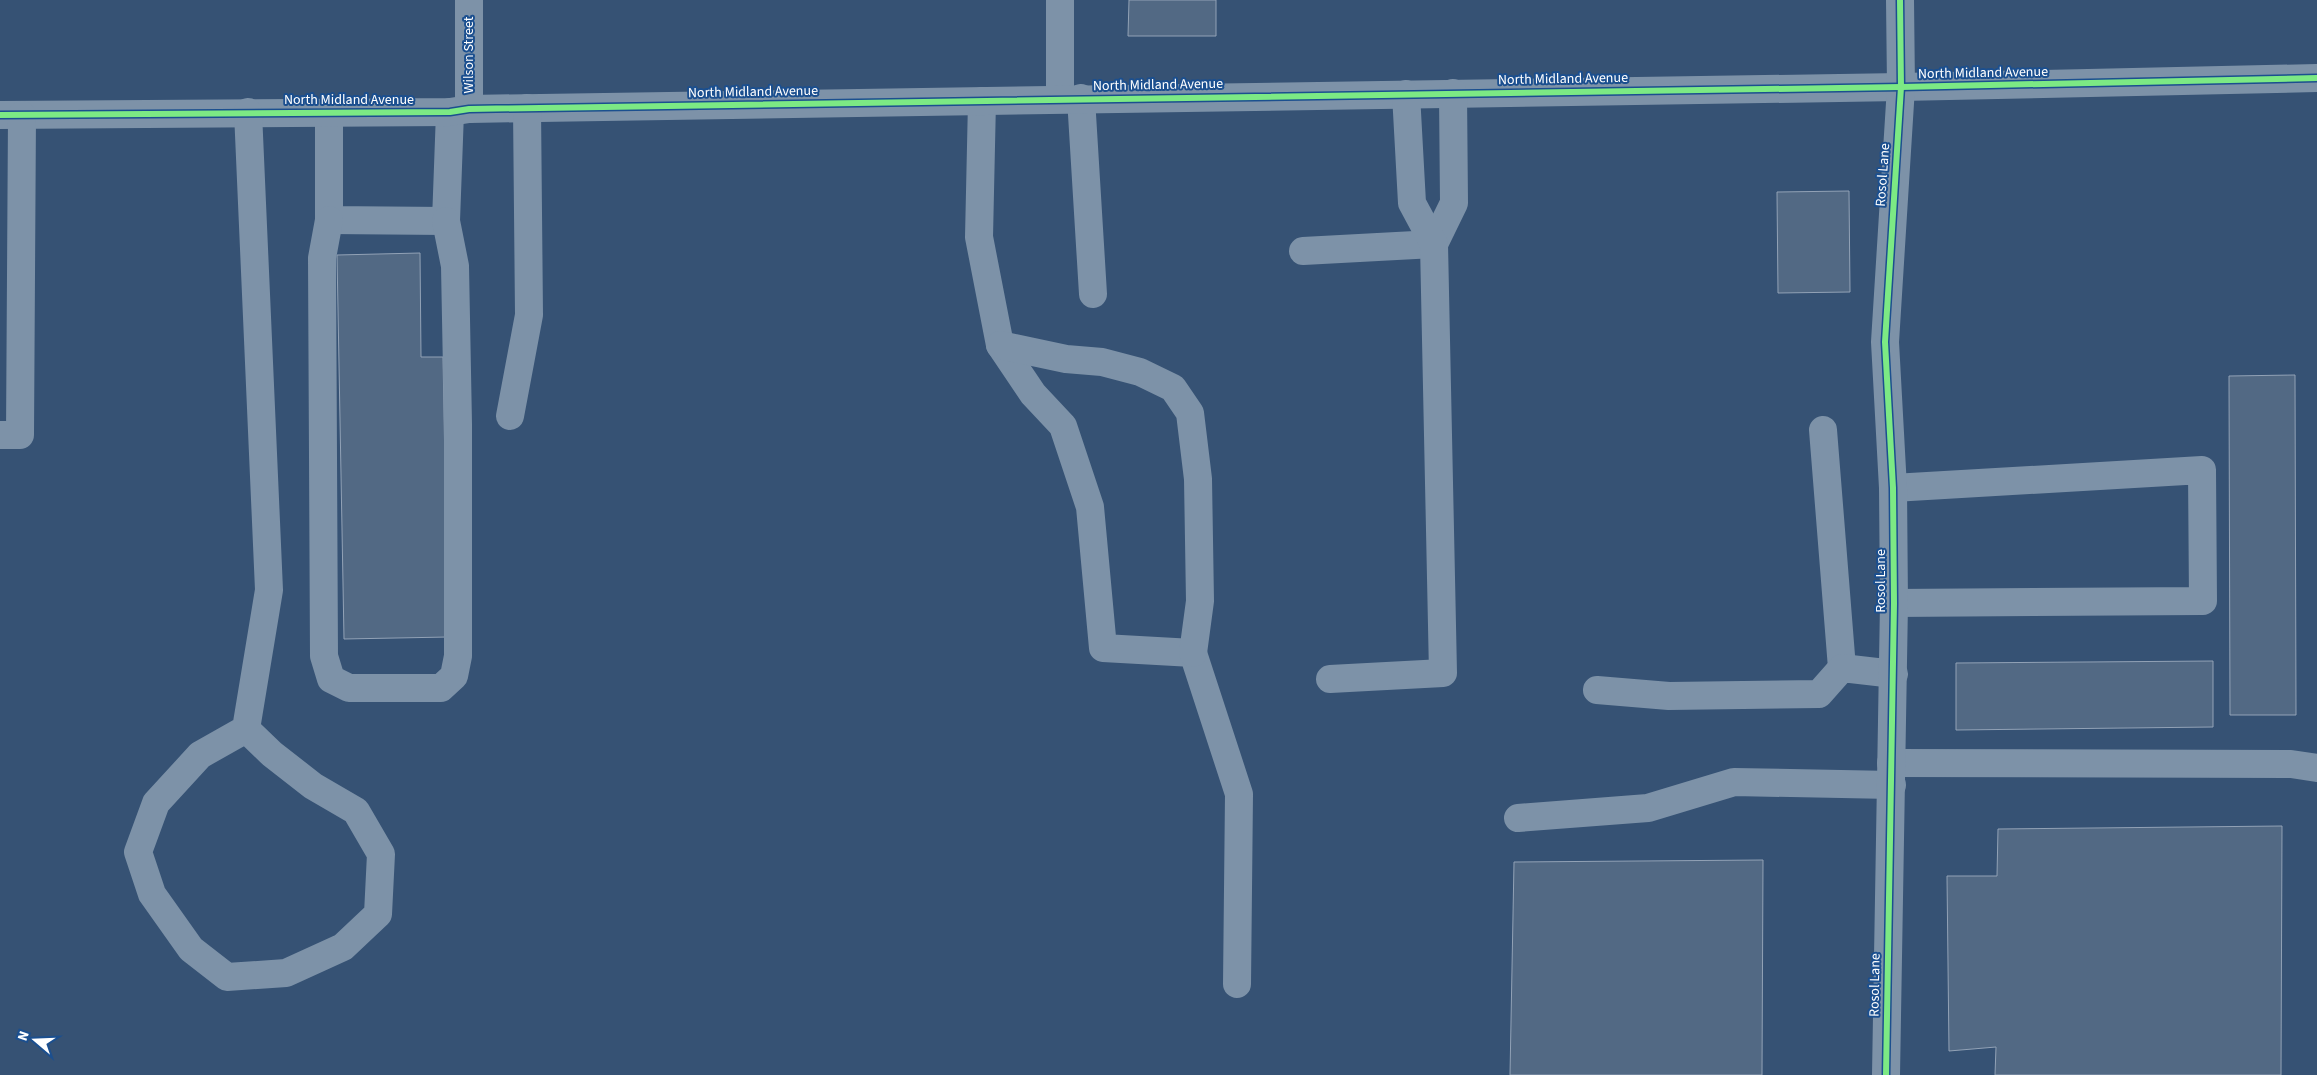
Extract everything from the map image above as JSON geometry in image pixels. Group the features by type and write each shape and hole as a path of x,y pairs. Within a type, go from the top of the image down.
{"street":[{"name":"Wilson Street","path":"329,112 329,220 322,258 324,656 331,679 349,688 441,688 454,676 458,656 458,424 454,266 446,221 459,111 469,0"},
{"path":"1060,0 1092,294"},
{"name":"Rosol Lane","path":"1886,1075 1894,603 1893,488 1885,342 1901,87 1900,0"},
{"name":"North Midland Avenue","path":"11,115 459,111 527,108 1901,87 2317,78"},
{"path":"1434,244 1454,203 1453,93"},
{"path":"1330,679 1443,673 1434,244 1412,203 1406,94"},
{"path":"982,100 978,237 1000,345 1033,394 1063,426 1090,506 1103,648 1194,653"},
{"path":"510,416 529,315 527,108"},
{"path":"246,729 269,590 248,112"},
{"path":"0,435 20,435 11,115"},
{"path":"329,220 446,221"},
{"path":"1303,251 1434,244"},
{"path":"1000,345 1066,359 1102,362 1140,372 1173,388 1190,413 1198,479 1200,601 1194,653 1240,794 1237,984"},
{"path":"1597,690 1669,696 1819,694 1842,668 1823,430"},
{"path":"1893,488 2202,470 2203,601 1894,603"},
{"path":"1842,668 1894,674"},
{"path":"246,729 272,754 313,786 356,811 381,854 378,914 343,947 286,972 227,977 191,949 152,894 138,852 156,803 200,755 246,729"},
{"path":"1518,818 1648,808 1734,782 1892,774 2291,764 2317,768"}],"building":[{"path":"1129,0 1216,0 1216,36 1128,36"},
{"path":"1849,191 1850,292 1778,293 1777,192"},
{"path":"420,253 421,357 443,357 448,637 344,639 337,255"},
{"path":"2295,375 2296,715 2230,715 2229,376"},
{"path":"2213,661 2213,727 1956,730 1956,663"},
{"path":"2282,826 2281,1075 1995,1075 1996,1047 1949,1051 1947,876 1997,876 1998,829"},
{"path":"1763,860 1762,1075 1510,1075 1514,862"}],"cycle path":[{"path":"1886,1075 1894,603 1893,488 1885,342 1901,87 1900,0"},
{"path":"0,115 450,112 469,109 1901,87 2317,78"}]}
